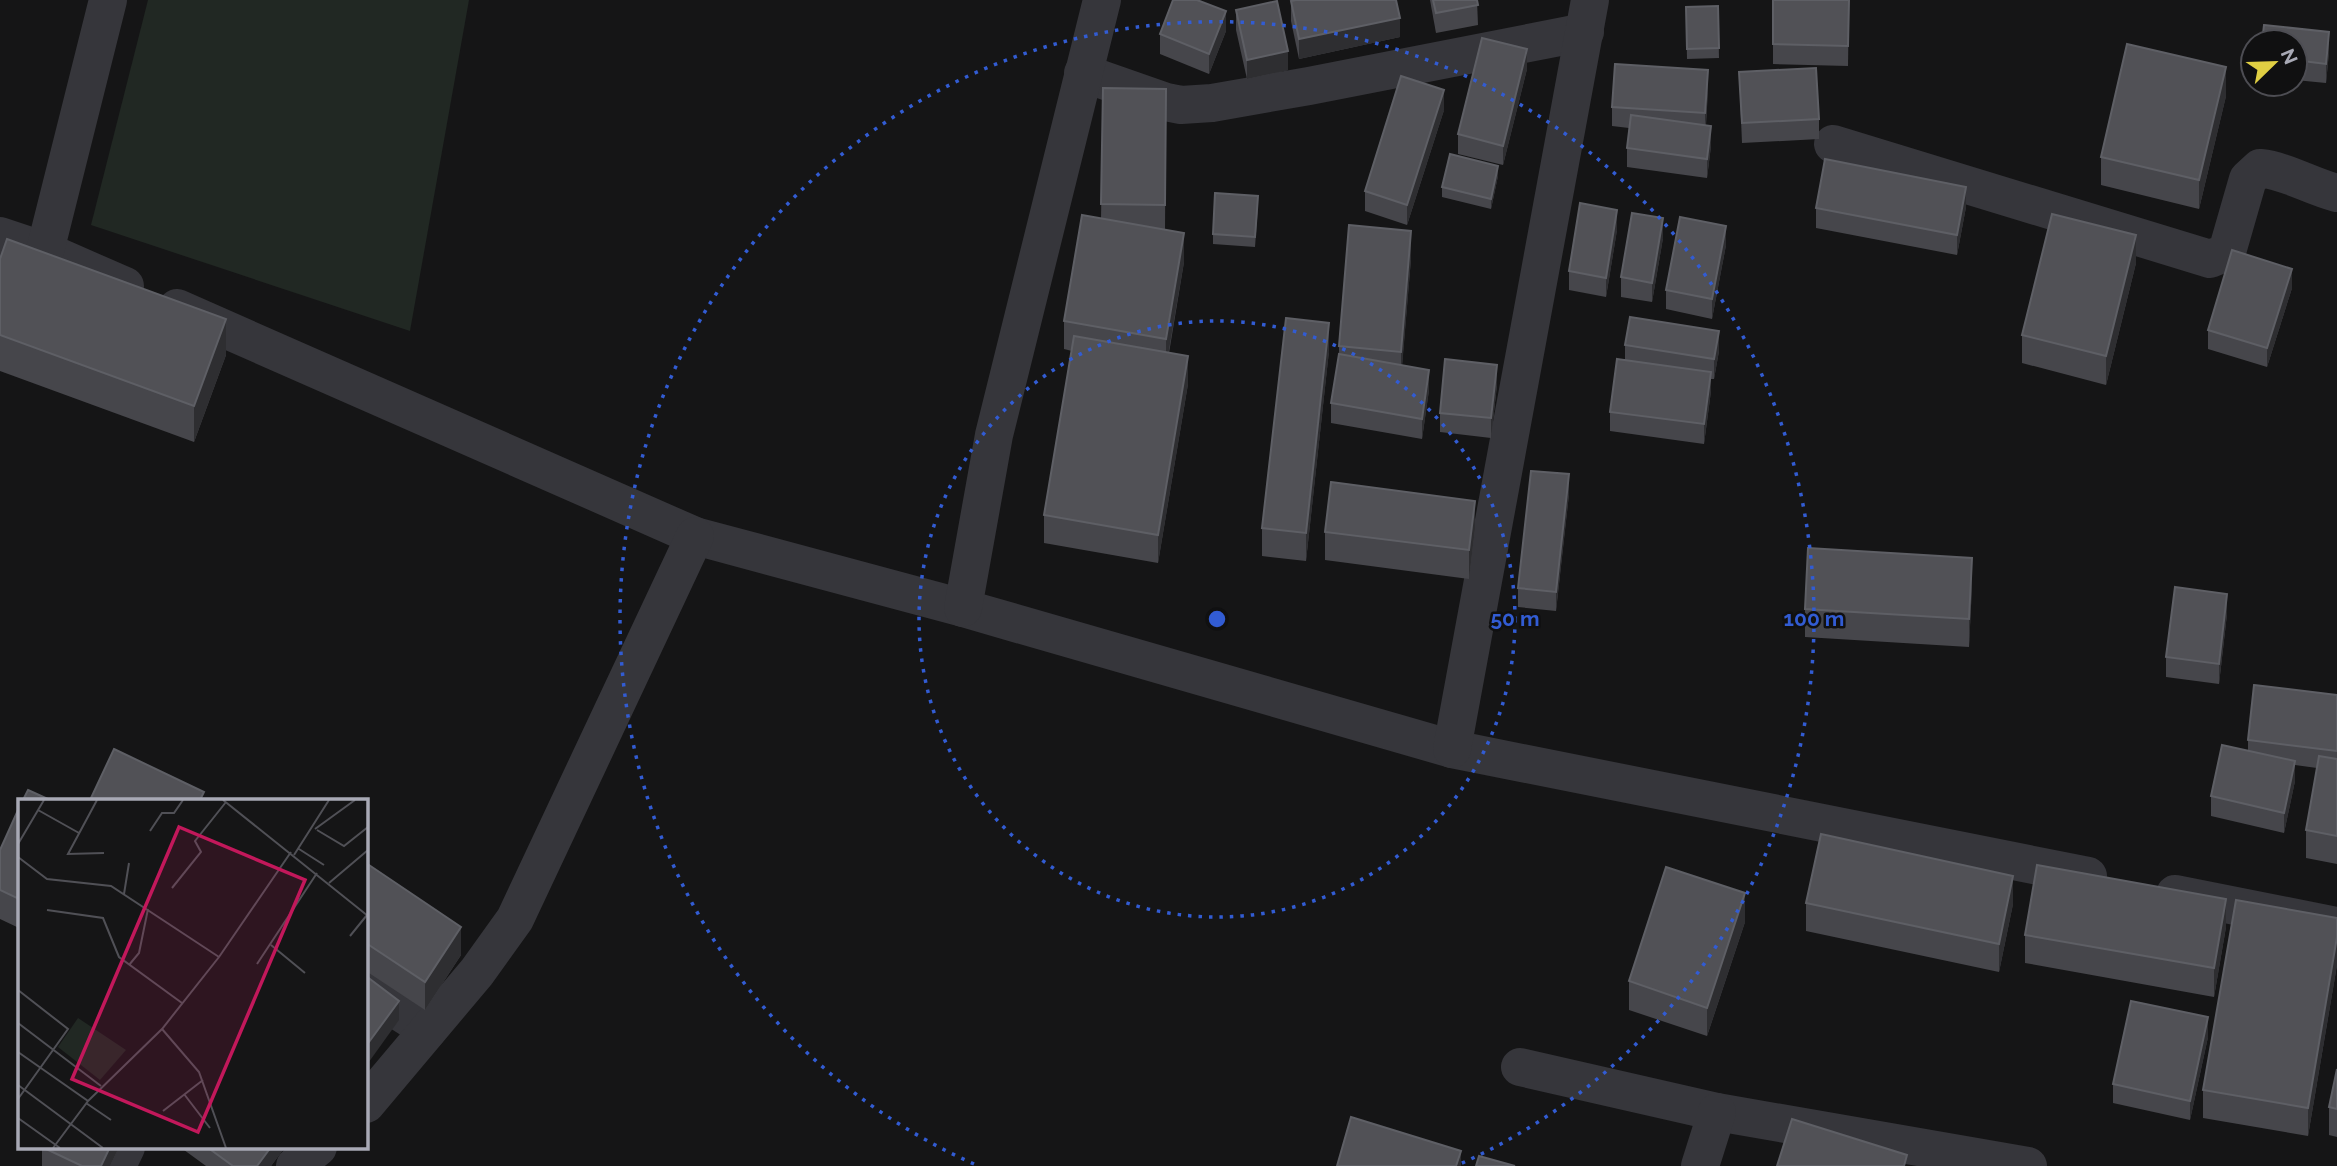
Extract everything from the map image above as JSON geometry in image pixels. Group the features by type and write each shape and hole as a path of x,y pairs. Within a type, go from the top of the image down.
{"street":[{"path":"46,251 108,0"},
{"path":"963,608 993,435 1102,0"},
{"path":"1083,73 1166,102 1181,105 1201,104 1308,86 1588,16 1451,749"},
{"path":"1833,144 2210,259 2227,252 2248,179 2260,168 2278,170 2317,188 2337,193"},
{"path":"0,236 46,251 695,536 963,608 1451,749 2337,926"},
{"path":"368,1102 477,972 514,919 695,536"},
{"path":"368,991 428,1030"},
{"path":"1520,1068 1717,1112 2028,1166"},
{"path":"1700,1166 1717,1112"},
{"path":"117,1166 126,1148"},
{"path":"295,1166 317,1148"}],"shaded area":[{"path":"148,0 469,0 410,331 91,225"}],"building":[{"path":"1173,0 1197,0 1226,11 1209,54 1160,34"},
{"path":"1396,0 1400,18 1299,39 1291,1"},
{"path":"1433,0 1477,0 1478,5 1436,13"},
{"path":"1773,0 1849,0 1848,46 1773,44"},
{"path":"1277,1 1288,51 1247,60 1236,10"},
{"path":"1718,6 1719,48 1687,49 1686,7"},
{"path":"2264,25 2292,28 2264,28"},
{"path":"2309,30 2329,32 2326,64 2309,62"},
{"path":"1482,38 1527,49 1503,146 1458,134"},
{"path":"2127,44 2226,67 2199,180 2101,157"},
{"path":"1615,64 1708,70 1705,113 1612,107"},
{"path":"1816,68 1819,119 1742,123 1739,72"},
{"path":"1401,76 1444,90 1407,205 1365,191"},
{"path":"1103,88 1166,89 1165,205 1101,204"},
{"path":"1631,115 1711,126 1707,159 1627,148"},
{"path":"1450,154 1498,166 1491,199 1442,187"},
{"path":"1825,159 1966,187 1957,235 1816,208"},
{"path":"1215,193 1258,196 1255,237 1213,234"},
{"path":"1580,203 1617,210 1606,278 1569,271"},
{"path":"1632,213 1663,218 1652,283 1621,277"},
{"path":"2052,214 2136,235 2106,356 2022,335"},
{"path":"1082,215 1184,233 1166,339 1064,321"},
{"path":"1680,217 1726,226 1712,299 1666,290"},
{"path":"1349,225 1411,231 1401,352 1339,346"},
{"path":"7,239 226,319 194,406 0,335 0,259"},
{"path":"2232,250 2292,269 2267,348 2208,330"},
{"path":"1630,317 1719,331 1714,359 1625,345"},
{"path":"1286,318 1329,323 1306,533 1262,528"},
{"path":"1074,336 1188,356 1158,535 1044,515"},
{"path":"1339,354 1429,370 1422,419 1331,403"},
{"path":"1445,359 1497,365 1491,418 1440,413"},
{"path":"1617,359 1711,372 1704,424 1610,412"},
{"path":"1531,471 1569,474 1556,592 1518,588"},
{"path":"1331,482 1475,501 1469,550 1325,532"},
{"path":"1808,548 1972,558 1969,619 1805,609"},
{"path":"2175,587 2227,594 2219,664 2166,657"},
{"path":"2254,685 2337,695 2337,751 2248,740"},
{"path":"2222,745 2295,761 2284,813 2211,796"},
{"path":"114,749 204,792 200,799 91,798"},
{"path":"2319,756 2337,759 2337,836 2306,830"},
{"path":"28,790 48,799 24,799"},
{"path":"18,810 18,899 0,890 0,850"},
{"path":"1821,834 2013,876 1999,944 1806,903"},
{"path":"368,864 461,927 425,982 368,944"},
{"path":"2037,865 2226,899 2214,968 2025,935"},
{"path":"1666,867 1745,893 1707,1008 1629,981"},
{"path":"2236,900 2337,918 2337,937 2308,1108 2203,1090"},
{"path":"368,978 399,1001 368,1043"},
{"path":"2131,1001 2208,1017 2190,1101 2113,1084"},
{"path":"2337,1069 2337,1109 2329,1107"},
{"path":"1351,1117 1461,1151 1456,1166 1337,1166"},
{"path":"1792,1119 1907,1155 1904,1166 1777,1166"},
{"path":"44,1148 110,1148 101,1166 82,1166"},
{"path":"208,1148 270,1148 257,1166 233,1166"},
{"path":"1479,1156 1515,1166 1476,1166"}]}
